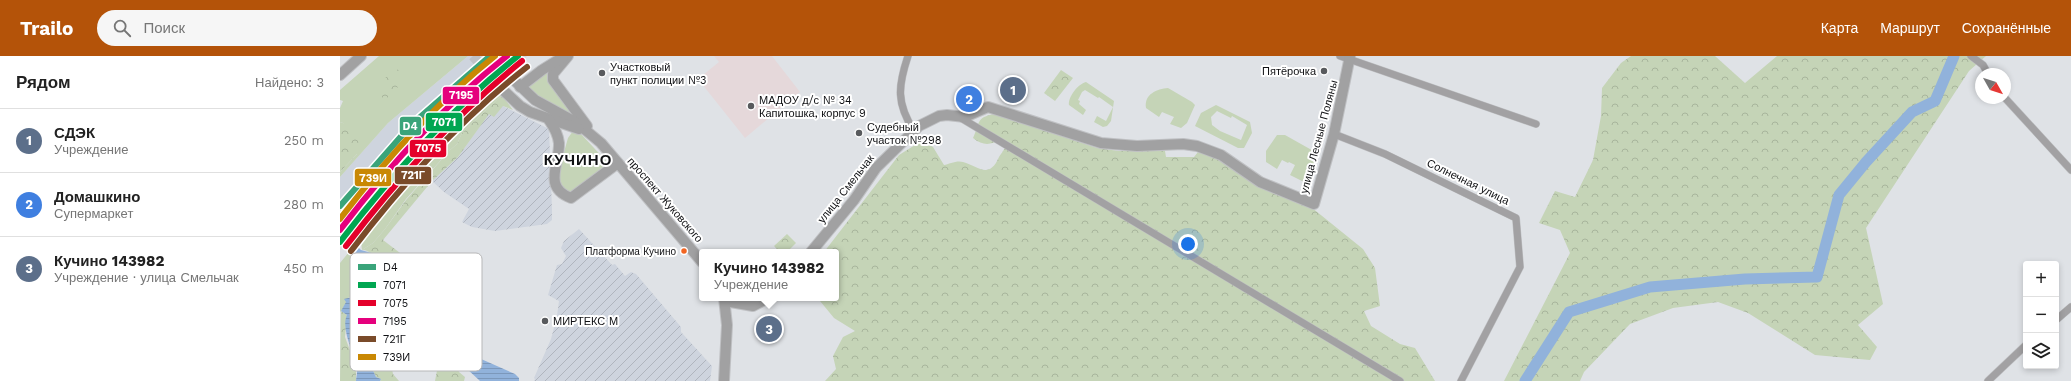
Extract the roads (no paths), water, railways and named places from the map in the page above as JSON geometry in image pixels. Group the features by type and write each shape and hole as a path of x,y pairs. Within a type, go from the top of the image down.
{"street":[{"path":"340,75 360,56"},
{"name":"проспект Жуковского","path":"564,56 518,85 541,103 577,123 601,143 699,258"},
{"path":"568,56 553,74 553,80 601,143"},
{"path":"908,56 901,78 900,93 905,118 914,131"},
{"path":"1340,56 1350,58 1536,124"},
{"path":"1971,56 1985,68"},
{"name":"улица Лесные Поляны","path":"914,131 931,119 943,114 962,118 991,108 1101,143 1137,146 1183,144 1197,146 1221,155 1260,182 1314,204 1334,134 1350,58"},
{"name":"проспект Жуковского","path":"505,92 520,106 549,120 579,129 609,153"},
{"path":"2010,104 2071,170"},
{"path":"962,118 1400,381"},
{"path":"549,120 557,131 559,143 554,181 559,192 565,196 570,198 618,163"},
{"name":"улица Смельчак","path":"813,249 854,200 876,168 914,131"},
{"name":"Солнечная улица","path":"1334,134 1385,154 1516,218 1520,267 1461,381"},
{"path":"724,301 727,325 724,381"},
{"path":"733,301 754,306 763,301"},
{"path":"2059,317 2071,307"},
{"path":"1988,381 2023,347"}],"water":[{"path":"340,232 361,250 372,253 351,253 340,245"},
{"path":"350,298 350,345 345,328 347,315 341,311 346,302 344,299"},
{"path":"482,359 515,374 519,378 519,381 480,381 469,371 482,371"},
{"path":"373,371 376,377 381,379 380,381 356,381 357,372"}],"waterway":[{"path":"1525,381 1569,312 1650,287 1745,279 1817,277 1839,195 1866,162 1912,112 1935,101 1954,56"}],"tunnel":[{"path":"473,56 505,92"},
{"path":"492,56 516,82"}],"place":[{"name":"Пятёрочка","path":"1324,71"},
{"name":"Участковый пункт полиции №3","path":"602,73"},
{"name":"СДЭК","path":"1013,90"},
{"name":"Домашкино","path":"969,99"},
{"name":"МАДОУ д/с № 34 Капитошка, корпус 9","path":"751,106"},
{"name":"Судебный участок №298","path":"859,133"},
{"name":"Платформа Кучино","path":"684,251"},
{"name":"МИРТЕКС М","path":"545,321"},
{"name":"Кучино 143982","path":"769,329"}],"district":[{"name":"КУЧИНО","path":"578,160"}]}
